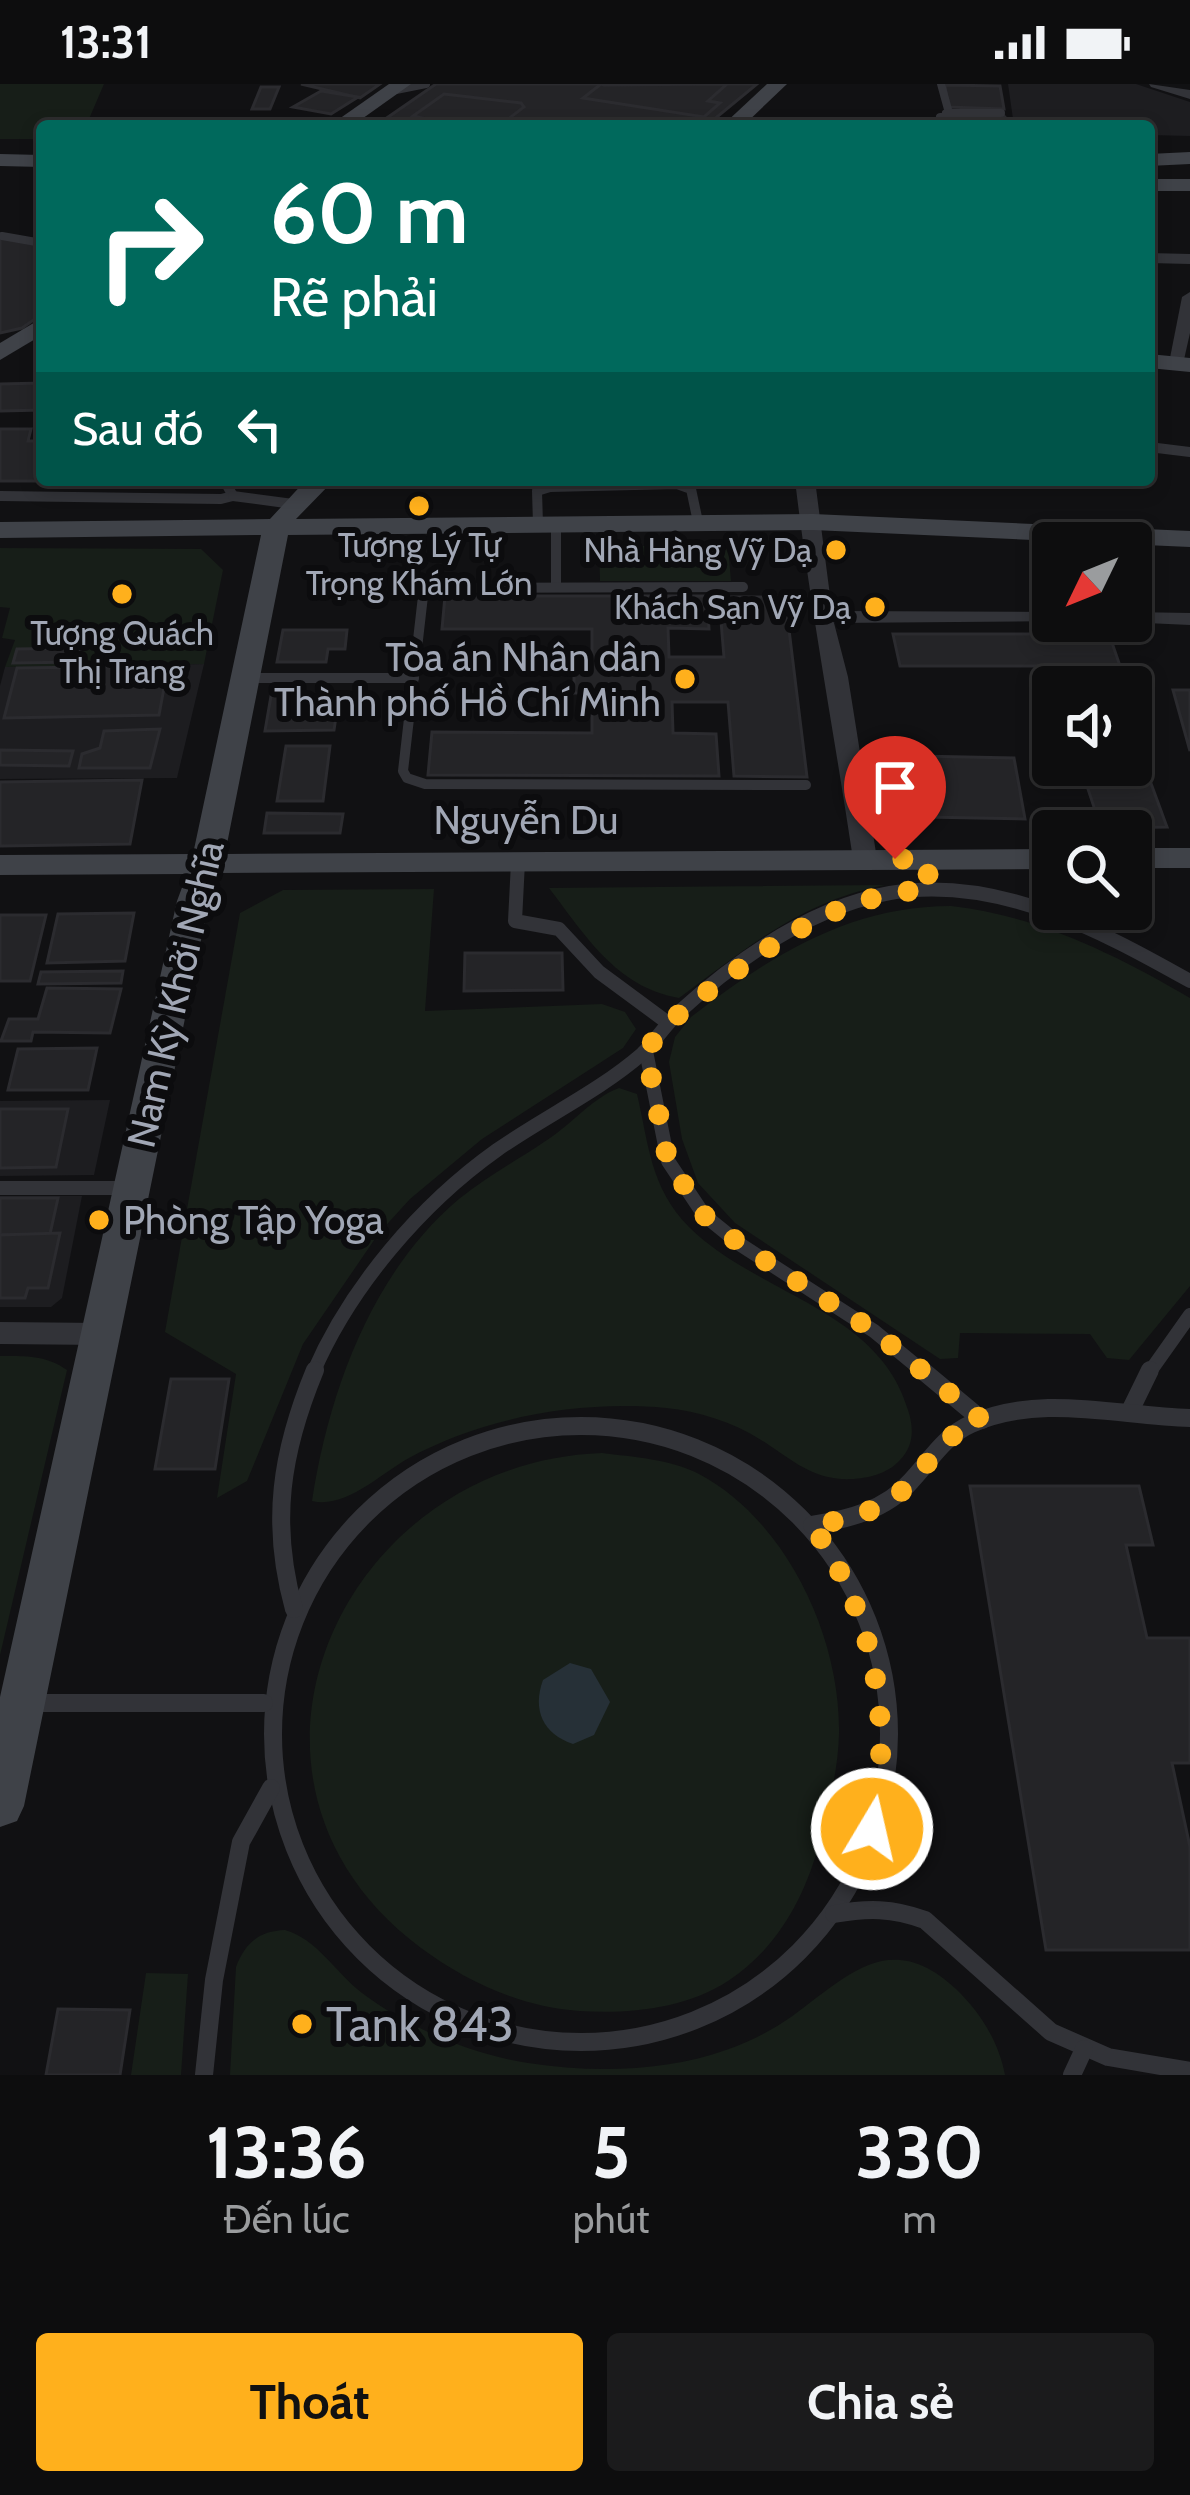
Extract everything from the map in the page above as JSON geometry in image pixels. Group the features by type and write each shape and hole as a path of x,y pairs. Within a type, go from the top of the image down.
{"street":[{"path":"741,120 778,84"},
{"path":"1156,84 1190,95"},
{"path":"348,120 397,88"},
{"path":"0,148 36,148"},
{"path":"1155,149 1190,154"},
{"path":"1155,159 1190,154"},
{"path":"0,160 36,160"},
{"path":"0,171 36,171"},
{"path":"1155,171 1190,171"},
{"path":"1155,185 1190,185"},
{"path":"1155,258 1190,259"},
{"path":"1171,363 1190,297"},
{"path":"0,353 26,335"},
{"path":"284,515 315,486"},
{"path":"806,486 823,617 865,860"},
{"path":"0,530 284,515 547,524 814,522 1190,539"},
{"name":"Nam Kỳ Khởi Nghĩa","path":"0,1806 12,1703 284,515"},
{"path":"823,617 1032,618"},
{"path":"1152,618 1190,619"},
{"path":"1152,858 1190,858"},
{"name":"Nguyễn Du","path":"0,865 865,860 928,874 1032,862"},
{"path":"0,1334 100,1334"}],"lane":[{"path":"397,88 426,84"},
{"path":"941,84 949,113"},
{"path":"941,120 949,113 1001,113"},
{"path":"2,236 36,243"},
{"path":"1155,448 1190,452"},
{"path":"227,486 233,496"},
{"path":"556,586 537,490 630,486"},
{"path":"682,486 692,490 698,522"},
{"path":"0,496 233,496 284,515"},
{"path":"743,586 441,586 426,591 403,771 413,782 806,785"},
{"path":"243,678 414,678"},
{"path":"518,862 515,921 559,929 609,981 668,1023"},
{"path":"294,1610 278,1534 283,1468 312,1378 363,1286 428,1208 480,1162 646,1051 668,1023 806,922 928,874 1037,908 1190,981"},
{"path":"646,1051 668,1161 704,1215 741,1245 874,1331 982,1420"},
{"path":"0,1188 131,1188"},
{"path":"1130,1411 1157,1357 1190,1315"},
{"path":"812,1525 886,1503 905,1489 938,1445 982,1420 1058,1407 1190,1418"},
{"path":"634,1426 707,1442 751,1465 812,1525 842,1573 864,1624 874,1661 883,1742 872,1829 834,1914 781,1978 753,2000 698,2027 667,2036 590,2042 511,2030 437,1999 365,1945 305,1870 272,1788 264,1703 269,1671 294,1610 336,1550 362,1524 426,1478 501,1444 567,1430 634,1426"},
{"path":"12,1703 264,1703"},
{"path":"204,2075 214,1980 236,1864 242,1842 272,1788"},
{"path":"834,1914 886,1908 928,1921 982,1966 1024,2012 1084,2049 1121,2062 1190,2071"},
{"path":"1072,2075 1084,2049"}],"shaded area":[{"path":"0,84 104,84 89,120 36,120 36,139 0,139"},
{"path":"1008,84 1136,84 1190,102 1190,136 1155,135 1155,120 1013,120"},
{"path":"599,546 728,546 731,581 600,581"},
{"path":"0,548 201,549 223,570 204,664 5,667 15,640 2,638 10,608 0,607"},
{"path":"204,664 177,778 0,779 0,686 5,667"},
{"path":"885,885 801,915 679,998 637,983 620,971 589,941 549,888"},
{"path":"434,889 425,1011 602,1004 625,1012 636,1029 623,1048 482,1139 410,1199 379,1233 303,1344 247,1481 217,1498 236,1374 165,1332 240,913 283,890"},
{"path":"951,906 1032,924 1032,930 1050,930 1075,939 1190,998 1190,1286 1129,1360 1107,1358 1090,1334 960,1333 958,1358 940,1359 735,1223 698,1183 682,1139 669,1062 675,1037 691,1017 781,955 845,925 914,908"},
{"path":"619,1088 637,1094 659,1181 689,1227 747,1270 844,1325 893,1376 911,1423 905,1455 873,1476 829,1477 715,1418 666,1408 567,1409 469,1432 409,1458 350,1495 312,1501 343,1376 359,1336 402,1262 459,1199"},
{"path":"110,1100 94,1175 0,1176 0,1101"},
{"path":"0,1196 82,1196 62,1298 51,1307 0,1307"},
{"path":"0,1356 43,1359 67,1370 0,1655"},
{"path":"602,1453 688,1469 730,1494 758,1520 782,1551 819,1621 837,1697 839,1734 814,1862 775,1937 746,1968 694,1998 656,2008 598,2012 557,2009 516,1998 457,1972 421,1948 353,1879 318,1801 311,1720 329,1641 371,1569 432,1511 510,1470"},
{"path":"570,1663 591,1669 610,1702 594,1735 573,1744 547,1727 539,1701 543,1680"},
{"path":"285,1930 317,1949 362,1993 420,2028 506,2059 578,2068 653,2066 726,2050 776,2027 850,1974 889,1960 910,1962 932,1971 973,2008 993,2039 1005,2075 230,2075 236,1967 254,1940"},
{"path":"146,1973 188,1974 181,2075 131,2075"}],"building":[{"path":"301,84 380,84 360,98"},
{"path":"436,84 757,84 713,120 384,120"},
{"path":"601,84 727,84 708,101 720,103 704,117 583,98"},
{"path":"945,85 1000,86 1004,109 948,107"},
{"path":"261,87 279,87 270,109 252,109"},
{"path":"321,91 358,97 331,114 293,107"},
{"path":"444,94 524,107 507,120 413,116"},
{"path":"951,115 1003,115 1008,120 943,119 952,119"},
{"path":"0,237 36,244 36,318 22,328 0,333"},
{"path":"36,383 36,410 0,411 0,384"},
{"path":"0,429 31,429 28,441 36,441 36,481 0,481"},
{"name":"Tòa án Nhân dân Thành phố Hồ Chí Minh","path":"445,596 707,596 709,629 668,628 669,657 724,657 719,597 785,597 807,777 734,776 728,702 672,702 673,733 716,734 719,776 428,775 432,732 592,733 592,702 583,702 583,693 574,693 574,665 583,665 583,657 592,657 592,629 442,629"},
{"path":"283,630 347,630 345,649 328,649 326,662 277,662"},
{"path":"893,634 1032,634 1032,642 1112,642 1120,666 1032,666 900,666"},
{"path":"81,648 77,662 13,663 17,649"},
{"path":"168,666 159,715 4,718 17,668"},
{"path":"1173,690 1190,690 1190,751"},
{"path":"271,696 320,696 318,710 337,710 334,730 265,731"},
{"path":"160,729 150,768 79,768 82,754 100,748 104,731"},
{"path":"286,746 330,746 323,801 277,801"},
{"path":"0,750 73,751 69,766 0,765"},
{"path":"917,756 1014,758 1025,819 925,817"},
{"path":"142,780 130,844 0,846 0,782"},
{"path":"1087,786 1152,786 1167,827 1152,827 1152,810 1095,810"},
{"path":"267,813 343,814 340,833 264,833"},
{"path":"134,913 125,961 47,963 58,914"},
{"path":"0,915 46,915 30,981 0,981"},
{"path":"465,953 562,953 563,990 464,991"},
{"path":"123,971 121,983 38,984 41,972"},
{"path":"47,988 121,989 110,1033 33,1032 31,1041 1,1041 9,1019 38,1019"},
{"path":"97,1048 88,1090 8,1090 18,1049"},
{"path":"0,1109 68,1109 56,1167 0,1168"},
{"path":"0,1198 58,1198 50,1234 0,1235"},
{"path":"60,1233 48,1288 28,1288 25,1298 0,1298 0,1235"},
{"path":"171,1379 229,1379 215,1469 155,1469"},
{"path":"970,1486 1139,1486 1153,1545 1126,1545 1147,1638 1190,1638 1190,1763 1172,1763 1190,1847 1190,1950 1046,1950"},
{"path":"58,2009 130,2010 120,2075 46,2075"}],"place":[{"name":"Tượng Lý Tự Trọng Khám Lớn","path":"419,506"},
{"name":"Nhà Hàng Vỹ Dạ","path":"836,550"},
{"name":"Tượng Quách Thị Trang","path":"122,594"},
{"name":"Khách Sạn Vỹ Dạ","path":"875,607"},
{"name":"Tòa án Nhân dân Thành phố Hồ Chí Minh","path":"685,679"},
{"name":"Phòng Tập Yoga","path":"99,1220"},
{"name":"Tank 843","path":"302,2024"}],"route":[{"path":"872,1829 883,1742 874,1661 851,1589 812,1525 863,1514 886,1503 905,1489 938,1445 982,1420 915,1361 741,1245 704,1215 668,1161 646,1051 679,1012 806,922 890,892 931,889 925,859 895,859"}]}
